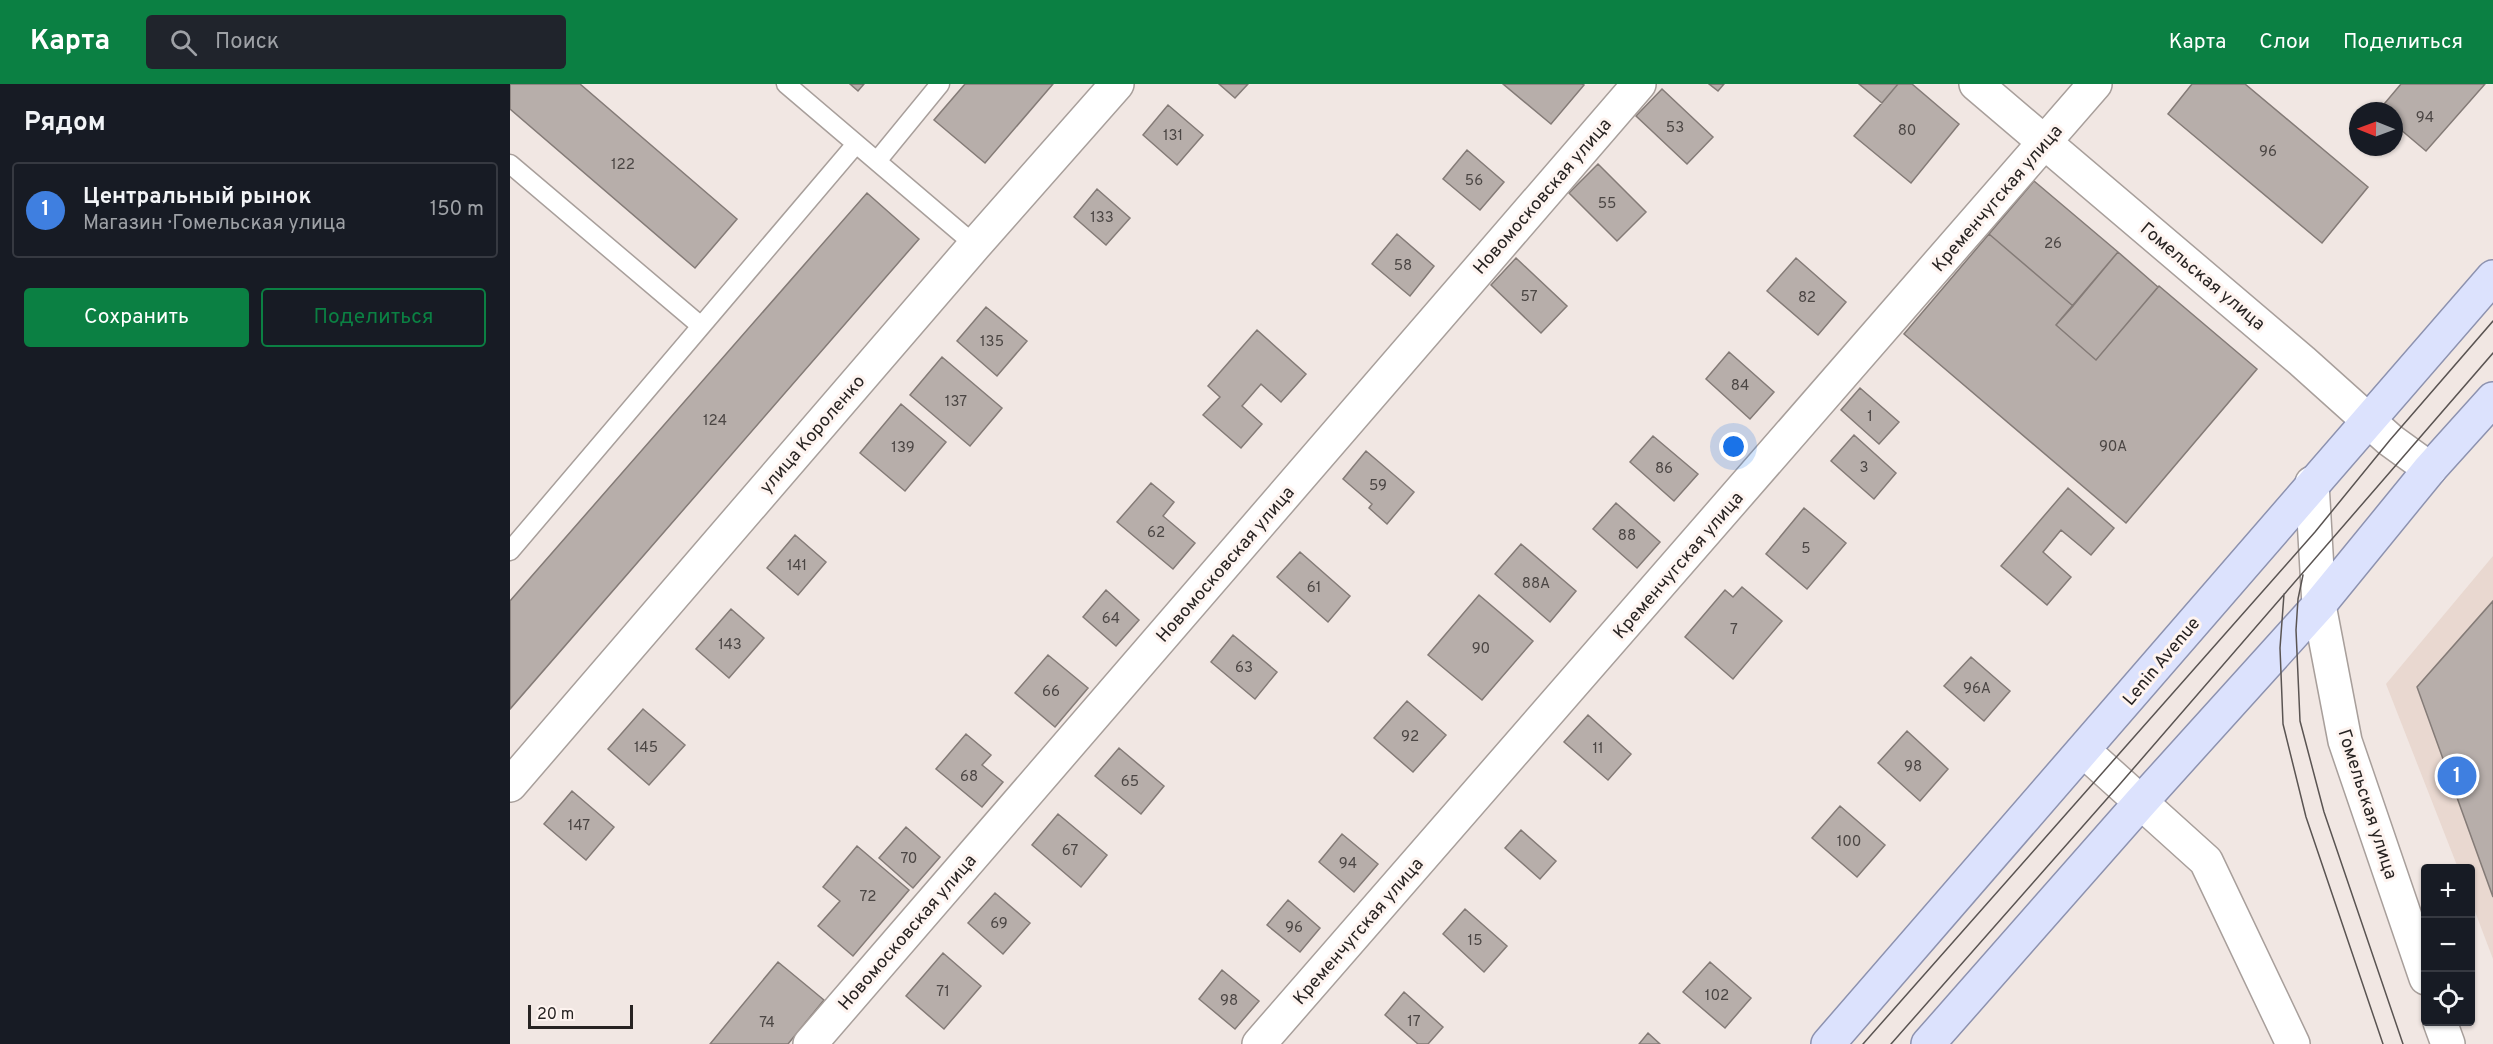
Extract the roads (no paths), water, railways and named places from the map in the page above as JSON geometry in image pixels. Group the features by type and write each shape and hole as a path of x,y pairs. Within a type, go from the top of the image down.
{"main road":[{"name":"Lenin Avenue","path":"1828,1044 2084,751 2312,483 2370,421 2493,277"},
{"path":"1928,1044 2141,802 2319,605 2430,469 2493,399"}],"street":[{"name":"улица Короленко","path":"510,785 975,245 1117,84"},
{"name":"Новомосковская улица","path":"810,1044 1640,84"},
{"name":"Гомельская улица","path":"1976,84 2390,440 2430,469"},
{"name":"Кременчугская улица","path":"1259,1044 2095,84"},
{"name":"Гомельская улица","path":"2312,483 2319,605 2345,741 2424,972"},
{"path":"2084,751 2206,861 2293,1044"},
{"path":"2441,1026 2448,1044"}],"lane":[{"path":"786,84 975,245"},
{"path":"877,161 940,84"},
{"path":"510,551 856,144"},
{"path":"510,164 701,326"}],"tram line":[{"path":"1863,1044 2315,532 2390,440 2493,321"},
{"path":"1891,1044 2120,784 2493,353"},
{"path":"2303,575 2298,599 2296,630 2300,721 2324,812 2403,1044"},
{"path":"2284,594 2280,648 2283,724 2306,817 2383,1044"}],"place":[{"name":"Центральный рынок","path":"2457,776"}]}
